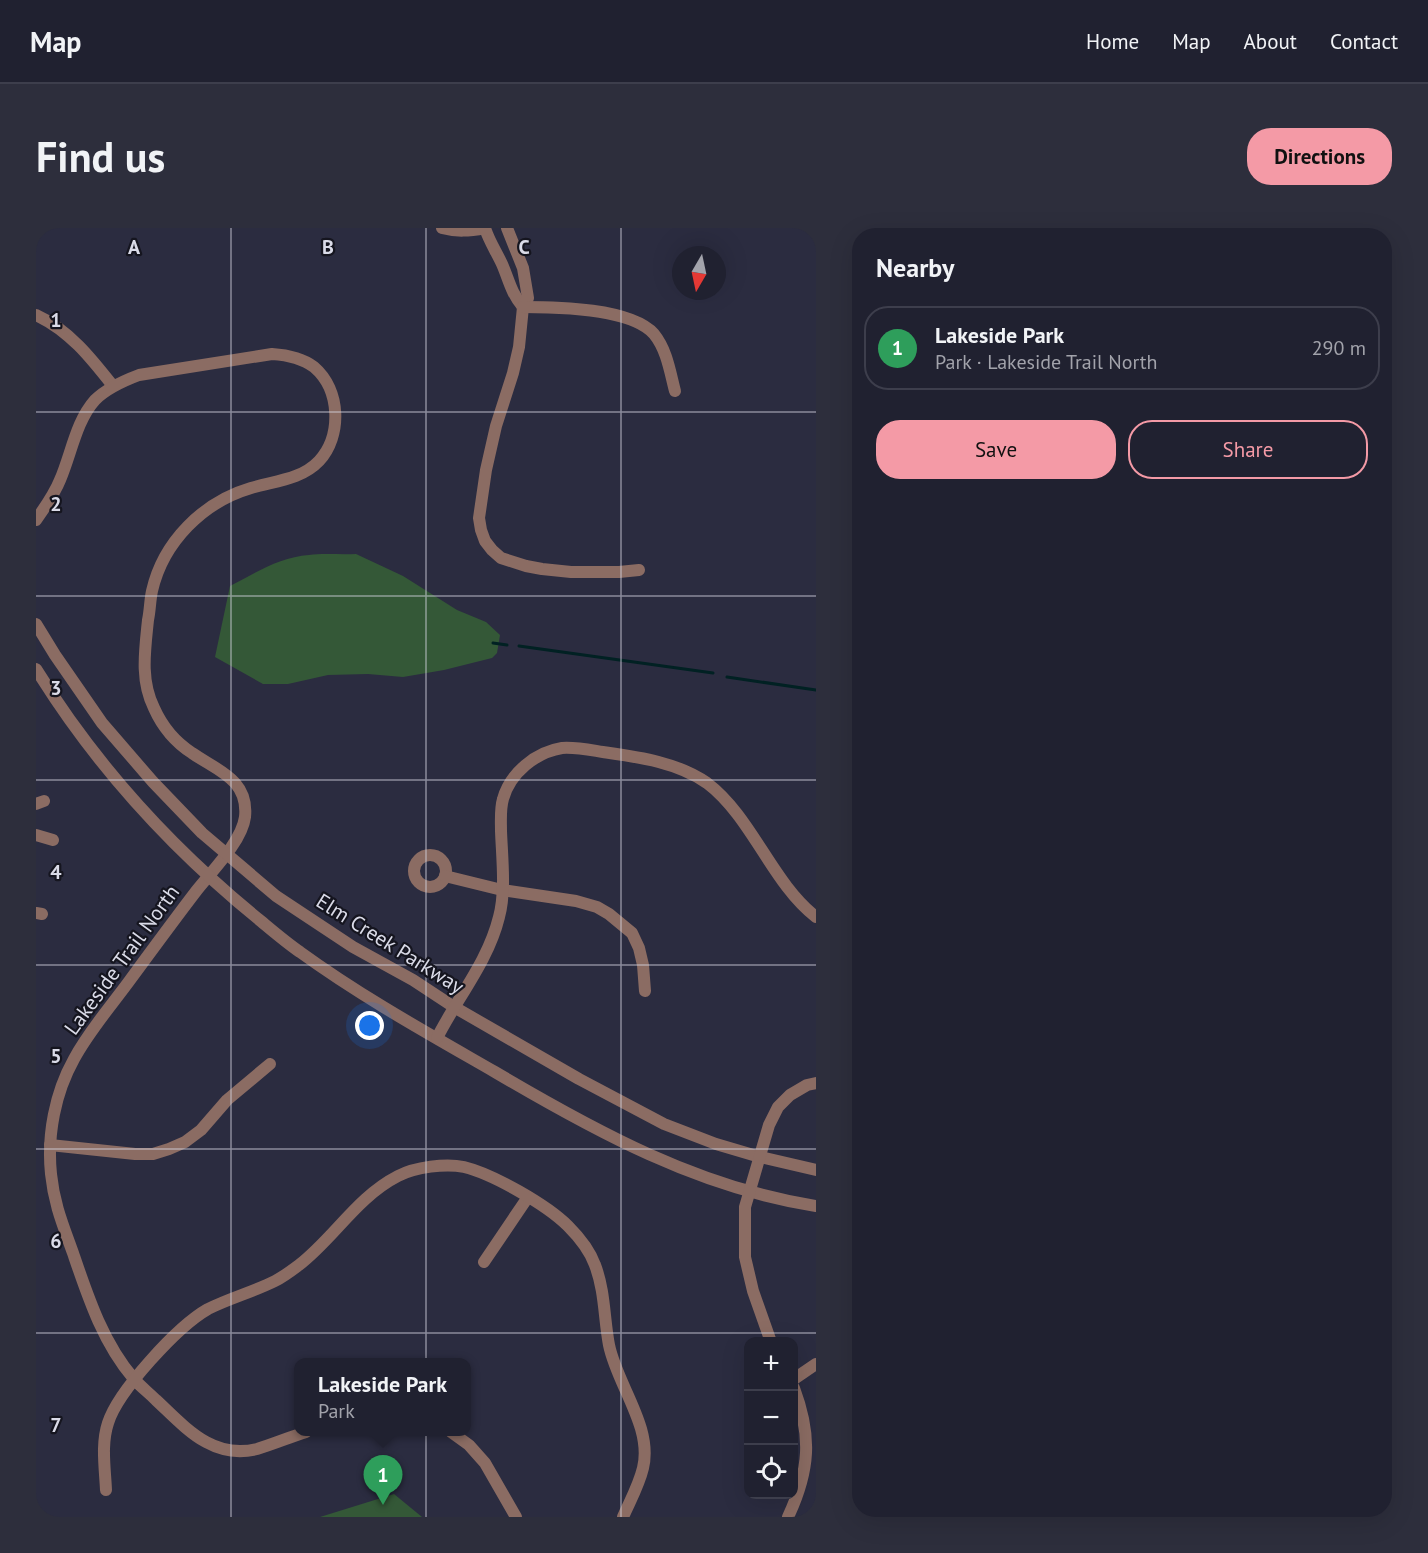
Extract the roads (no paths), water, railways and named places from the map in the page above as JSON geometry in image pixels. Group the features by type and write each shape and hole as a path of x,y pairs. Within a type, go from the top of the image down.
{"street":[{"path":"442,228 457,231 485,228 515,297 524,307 603,313 642,324 660,343 675,391"},
{"path":"507,228 523,268 528,298 524,307 519,348 513,373 496,426 486,470 479,518 485,541 501,558 542,569 600,573 639,570"},
{"path":"36,315 68,335 90,357 113,386 96,400 87,412 59,482 36,520"},
{"name":"Lakeside Trail North","path":"113,386 139,375 272,354 285,354 307,362 316,369 331,391 334,405 334,433 330,445 316,464 294,477 222,499 205,510 188,526 174,542 163,560 152,591 144,657 145,677 152,705 168,732 192,753 233,780 241,792 245,816 237,840 92,1031 74,1059 62,1086 53,1117 50,1146 50,1170 59,1217 98,1321 113,1350 134,1380 192,1434 214,1447 249,1450 294,1435"},
{"name":"Elm Creek Parkway","path":"36,624 54,655 102,723 153,783 202,833 276,896 353,947 454,1007 579,1079 664,1124 716,1144 816,1170"},
{"path":"36,669 81,736 151,820 228,895 299,951 366,997 556,1108 629,1146 704,1177 749,1192 816,1206"},
{"path":"437,1038 482,962 493,939 500,915 503,799 518,771 532,760 562,748 578,748 666,764 706,783 738,815 795,897 816,917"},
{"path":"36,835 53,840"},
{"path":"445,876 502,890 576,901 597,907 632,933 643,965 645,991"},
{"path":"50,1146 135,1154 153,1154 170,1149 185,1142 201,1130 227,1100 270,1064"},
{"path":"770,1337 753,1291 745,1257 745,1207 769,1125 778,1107 790,1095 807,1085 816,1083"},
{"path":"106,1490 104,1442 107,1424 114,1407 134,1380 190,1321 228,1299 276,1281 300,1264 383,1184 401,1174 421,1169 442,1166 462,1167 485,1173 551,1211 569,1226 595,1263 601,1285 610,1353 638,1420 645,1450 644,1466 638,1484 622,1517"},
{"path":"483,1262 528,1197"},
{"path":"798,1376 816,1364"},
{"path":"788,1517 802,1481 807,1452 806,1426 795,1391"},
{"path":"457,1436 485,1463 516,1517"}],"waterway":[{"path":"493,643 507,645"},
{"path":"519,646 713,673"},
{"path":"727,677 816,690"}],"place":[{"name":"Lakeside Park","path":"383,1505"}]}
